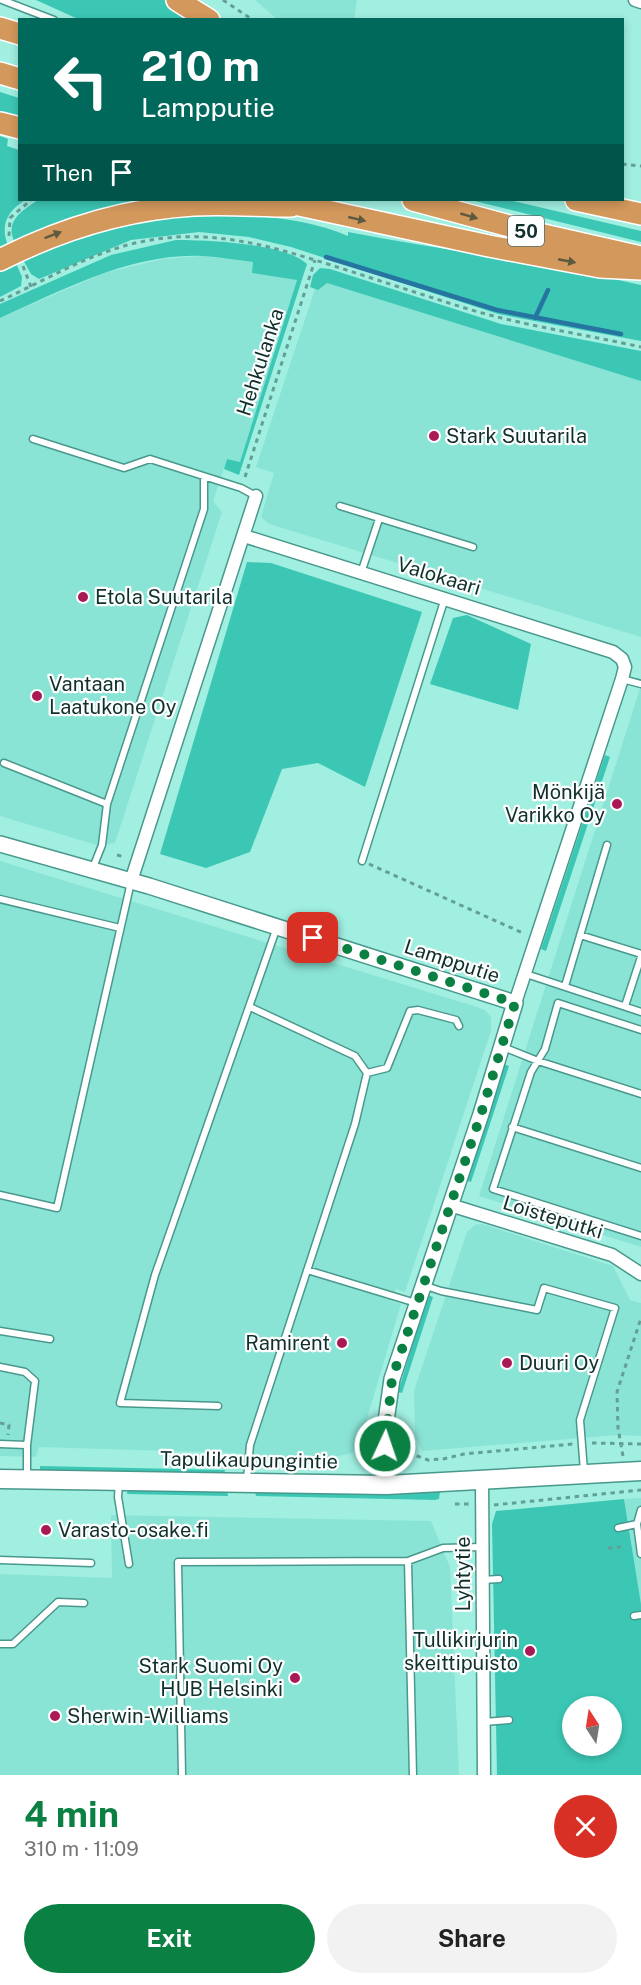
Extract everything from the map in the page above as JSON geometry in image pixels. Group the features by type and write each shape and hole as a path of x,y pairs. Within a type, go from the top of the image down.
{"highway":[{"path":"177,0 206,18"},
{"path":"0,28 18,33"},
{"path":"0,73 18,78"},
{"path":"0,123 18,128"},
{"path":"280,201 413,231 600,267 641,269"},
{"name":"50","path":"417,201 528,232 641,257"},
{"path":"584,201 641,214"},
{"path":"11,255 66,230 146,210 194,205 300,206"}],"main road":[{"name":"Tapulikaupungintie","path":"0,1479 387,1485 641,1471"}],"street":[{"path":"635,0 641,2"},
{"path":"131,881 256,496"},
{"name":"Valokaari","path":"244,536 613,652 622,658 625,667 622,679"},
{"path":"515,1003 622,679"},
{"name":"Lampputie","path":"0,844 131,881 515,1003 390,1390 386,1421 387,1485"},
{"name":"Loisteputki","path":"450,1205 612,1255 641,1274"},
{"name":"Lyhtytie","path":"482,1480 484,1775"}],"lane":[{"path":"2,0 49,18"},
{"path":"33,439 124,468 150,459 241,488 256,496"},
{"path":"92,870 102,845 107,804 204,509 204,478"},
{"path":"340,506 473,547"},
{"path":"361,573 379,519"},
{"path":"362,861 445,598"},
{"path":"622,679 641,684"},
{"path":"4,763 107,804"},
{"path":"565,986 607,845"},
{"path":"0,1195 57,1208 131,881"},
{"path":"0,899 120,928"},
{"path":"218,1406 120,1403 155,1275 278,927"},
{"path":"580,935 641,956 625,1006"},
{"path":"526,974 641,1012"},
{"path":"641,1030 558,1003 545,1049 512,1127 493,1189 641,1236"},
{"path":"247,1483 250,1444 355,1125 367,1072 355,1056 250,1007"},
{"path":"367,1072 387,1068 410,1011 418,1010 456,1020 459,1026"},
{"path":"502,1046 538,1061 641,1094"},
{"path":"512,1127 641,1168"},
{"path":"308,1270 417,1303"},
{"path":"423,1285 441,1291 537,1310 544,1287 615,1308 580,1420 585,1473"},
{"path":"0,1331 50,1339"},
{"path":"0,1367 25,1372 35,1381 27,1445 27,1480"},
{"path":"0,1444 27,1445"},
{"path":"119,1481 118,1497 129,1564"},
{"path":"641,1510 637,1524 641,1554"},
{"path":"618,1527 637,1524"},
{"path":"183,1775 178,1562 408,1561 443,1548 482,1547"},
{"path":"0,1560 91,1563"},
{"path":"408,1561 412,1775"},
{"path":"482,1580 499,1579"},
{"path":"0,1644 13,1644 58,1602 84,1603"},
{"path":"484,1722 509,1720"}],"path":[{"path":"223,0 250,18"},
{"path":"624,164 641,166"},
{"path":"30,201 10,218 8,233 11,255 31,287"},
{"path":"0,302 104,253 131,244 168,238 238,240 291,251 531,326 641,347"},
{"name":"Hehkulanka","path":"245,477 315,260"},
{"path":"362,861 538,939"},
{"path":"623,1443 618,1428 617,1392 641,1318"},
{"path":"0,1423 9,1425 8,1446"},
{"path":"412,1454 428,1460 464,1454 581,1443 641,1444"},
{"path":"498,1505 641,1490"},
{"path":"608,1548 621,1547"}],"shaded area":[{"path":"255,0 357,0 354,18 276,18"},
{"path":"202,256 254,262 297,280 240,463 227,459 213,501 222,512 115,843 100,846 0,816 0,318 104,273 163,259"},
{"path":"320,274 641,375 641,637 269,524 261,517 274,473 256,467"},
{"path":"641,685 641,1247 479,1196"},
{"path":"0,861 474,1006 485,1010 491,1017 491,1031 405,1292 396,1289 391,1301 401,1304 358,1449 352,1453 305,1463 234,1453 39,1447 36,1457 0,1456"},
{"path":"482,1224 613,1266 630,1300 641,1303 641,1436 618,1435 422,1451 415,1436 414,1391 467,1232 475,1225"},
{"path":"641,1498 641,1604 624,1499"},
{"path":"111,1515 431,1521 450,1567 459,1775 0,1775 0,1574 112,1578"}],"green space":[{"path":"36,0 164,0 194,18 76,18"},
{"path":"0,92 18,98 18,123 0,116"},
{"path":"0,136 8,139 7,146 18,150 18,201 24,201 7,219 5,231 8,246 0,250"},
{"path":"37,201 191,201 15,243 12,235 13,223 21,213"},
{"path":"475,201 513,201 641,231 641,242"},
{"path":"199,214 275,218 312,224 348,236 348,232 641,285 641,341 498,314 291,247 249,237 199,232 131,240 39,279 31,274 22,258 123,222"},
{"path":"176,240 224,242 264,247 281,251 307,264 239,475 224,469 227,459 240,462 297,280 252,273 253,262 202,256 149,260 98,275 0,318 0,304 111,255"},
{"path":"15,261 22,277 21,286 0,297 0,270"},
{"path":"320,268 330,269 501,324 641,351 641,381 327,283 318,290 310,287 313,275"},
{"path":"247,562 271,563 422,612 365,787 318,763 282,769 250,852 206,868 160,854"},
{"path":"467,615 531,644 518,710 430,684 453,618"},
{"path":"605,755 610,757 546,951 541,949"},
{"path":"503,1064 509,1066 471,1182 465,1180"},
{"path":"428,1295 433,1297 402,1393 398,1392"},
{"path":"40,1466 225,1470 224,1475 40,1471"},
{"path":"128,1489 227,1490 228,1496 127,1494"},
{"path":"255,1491 440,1491 439,1499 435,1500 256,1496"},
{"path":"624,1499 641,1604 641,1775 497,1775 492,1524 496,1511"}],"waterway":[{"path":"326,257 497,310 621,334"},
{"path":"535,318 548,290"}],"place":[{"name":"Stark Suutarila","path":"434,436"},
{"name":"Etola Suutarila","path":"83,597"},
{"name":"Vantaan Laatukone Oy","path":"37,696"},
{"name":"Mönkijä Varikko Oy","path":"617,804"},
{"name":"Ramirent","path":"342,1343"},
{"name":"Duuri Oy","path":"507,1363"},
{"name":"Varasto-osake.fi","path":"46,1530"},
{"name":"Tullikirjurin skeittipuisto","path":"530,1651"},
{"name":"Stark Suomi Oy HUB Helsinki","path":"295,1678"},
{"name":"Sherwin-Williams","path":"55,1716"}],"route":[{"path":"313,938 515,1003 458,1185 444,1220 392,1379 385,1446"}]}
